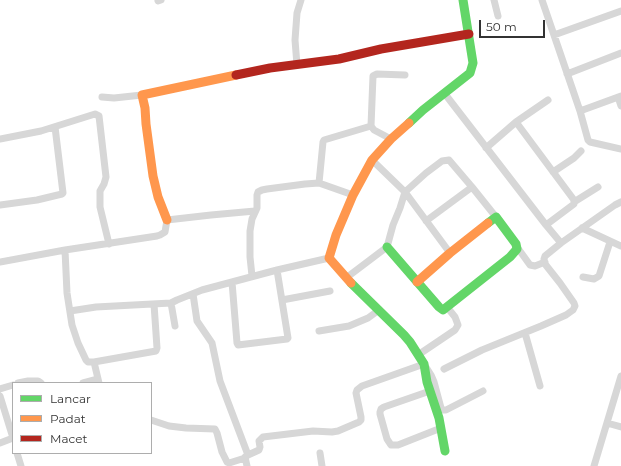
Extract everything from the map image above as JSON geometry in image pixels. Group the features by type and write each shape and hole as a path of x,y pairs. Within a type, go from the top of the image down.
{"street":[{"path":"297,65 295,40 297,13 301,0"},
{"path":"329,258 336,235 353,195 372,160 391,138 423,110 468,76 471,71 473,63 463,0"},
{"path":"494,0 498,16"},
{"path":"542,0 589,141 621,148"},
{"path":"554,35 621,11"},
{"path":"102,97 114,98 142,95 270,68 339,59 381,49 469,34"},
{"path":"567,74 621,53"},
{"path":"391,138 374,130 371,126 373,76 377,74 405,75"},
{"path":"445,94 561,243"},
{"path":"0,262 160,235 165,232 166,220 153,176 145,108 142,95"},
{"path":"580,111 620,97 621,106"},
{"path":"486,148 516,122 548,100"},
{"path":"0,139 42,131 96,114 98,115 100,117 106,177 106,182 100,191 100,207 109,244"},
{"path":"516,122 574,202"},
{"path":"319,183 324,140 371,126"},
{"path":"0,205 37,200 63,193 55,127"},
{"path":"553,172 581,151"},
{"path":"372,160 405,192 450,254"},
{"path":"346,278 387,247 405,192 426,172 442,161 446,160 449,160 472,187 496,217 530,265 535,266 545,262"},
{"path":"252,276 250,231 252,219 257,208 257,193 262,190 319,183 353,195"},
{"path":"426,221 472,187"},
{"path":"546,225 574,202 598,187"},
{"path":"444,369 482,350 566,315 573,310 574,303 545,262 545,256 582,228 621,202"},
{"path":"166,220 255,211"},
{"path":"417,282 496,217"},
{"path":"582,228 621,246"},
{"path":"583,277 594,279 599,276 610,242"},
{"path":"387,247 441,310 445,309 510,257 515,252 517,247"},
{"path":"65,250 66,293 72,325 86,360 90,363 156,351 154,304"},
{"path":"70,311 96,307 171,303 193,294 252,276 329,258"},
{"path":"329,258 346,278 410,342 431,375 441,408 443,410 446,410 483,391"},
{"path":"232,282 238,345 287,339 277,270"},
{"path":"282,300 330,291"},
{"path":"193,294 197,321 212,343 220,381 246,456 247,466"},
{"path":"171,303 175,326"},
{"path":"418,355 455,330 458,325 455,317 447,307"},
{"path":"319,331 349,326 368,318 379,310"},
{"path":"525,333 540,386"},
{"path":"94,362 99,381"},
{"path":"152,420 180,428 215,429 220,449 229,463 259,450 259,441 263,437 313,431 332,432 341,430 359,422 361,417 356,393 357,390 362,386 424,365"},
{"path":"424,365 427,382 441,428 445,451"},
{"path":"594,466 621,376"},
{"path":"23,382 40,382"},
{"path":"0,389 12,385"},
{"path":"430,391 381,409 380,414 387,439 391,445 398,445 441,428"},
{"path":"0,396 12,435"},
{"path":"607,423 621,427"},
{"path":"0,443 12,438"},
{"path":"320,453 322,466"},
{"path":"17,454 21,466"}],"traffic: fast":[{"path":"409,123 470,73 473,63 463,0"},
{"path":"387,247 443,310 510,257 517,249 516,244 496,217 488,223"},
{"path":"351,283 404,335 424,364 427,382 439,418 445,451"}],"traffic: slow":[{"path":"167,220 158,197 153,176 145,108 142,95 236,75"},
{"path":"351,283 329,258 336,235 353,195 372,160 391,139 409,123"},
{"path":"417,282 450,253 488,223"}],"traffic: jam":[{"path":"236,75 270,68 339,59 381,49 469,34"}]}
